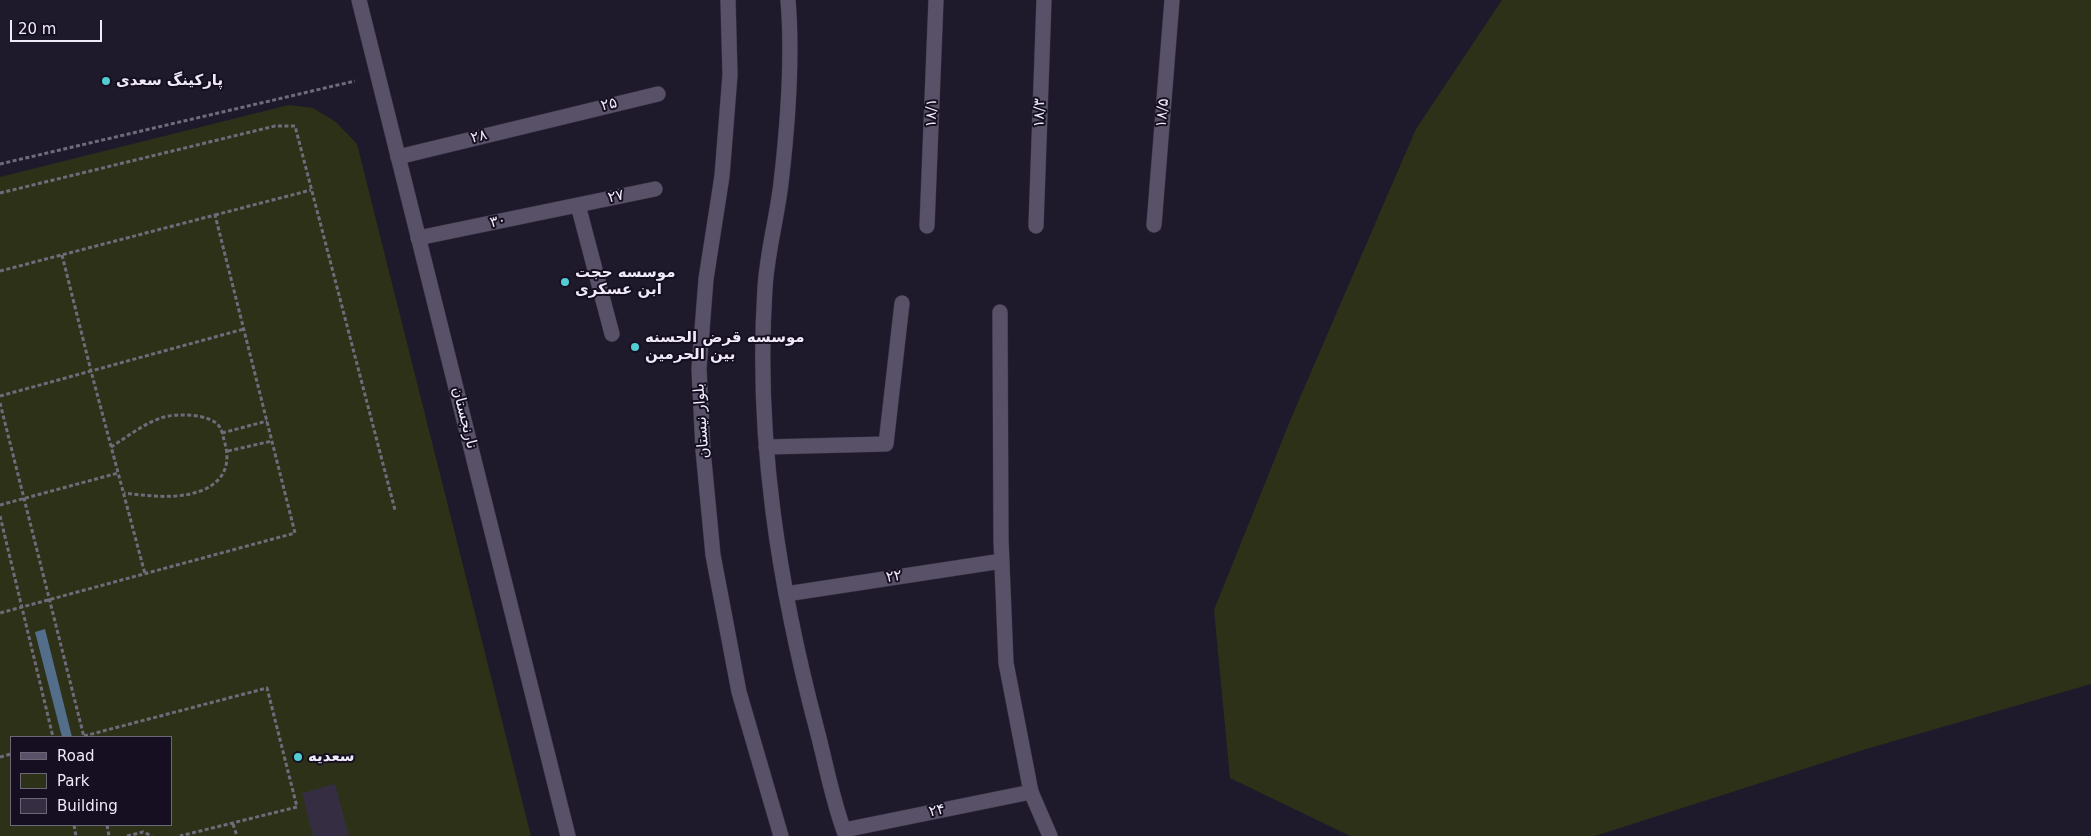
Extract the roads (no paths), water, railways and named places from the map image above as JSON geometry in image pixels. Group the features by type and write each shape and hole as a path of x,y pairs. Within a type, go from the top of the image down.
{"street":[{"name":"نارنجستان","path":"359,0 568,836"},
{"name":"بلوار نیستان","path":"728,0 730,75 722,176 706,279 699,369 703,450 713,555 739,692 780,836"},
{"path":"788,0 789,88 781,183 765,286 762,372 766,447 778,553 803,679 845,833"},
{"name":"۱۸/۱","path":"928,226 936,0"},
{"name":"۱۸/۳","path":"1036,226 1044,0"},
{"name":"۱۸/۵","path":"1154,225 1172,0"},
{"name":"۲۵","path":"559,117 658,94"},
{"name":"۲۸","path":"398,157 559,117"},
{"name":"۲۷","path":"578,205 655,189"},
{"path":"578,205 612,334"},
{"name":"۳۰","path":"418,238 578,205"},
{"path":"766,447 886,444 902,303"},
{"path":"1000,312 1002,561 1006,663 1031,792 1050,836"},
{"name":"۲۲","path":"786,594 1002,561"},
{"name":"۲۴","path":"845,833 1031,792"}],"water":[{"path":"45,629 72,736 62,736 35,632"}],"place":[{"name":"پارکینگ سعدی","path":"106,81"},
{"name":"موسسه حجت ابن عسکری","path":"565,282"},
{"name":"موسسه قرض الحسنه بین الحرمین","path":"635,347"},
{"name":"سعدیه","path":"298,757"}]}
